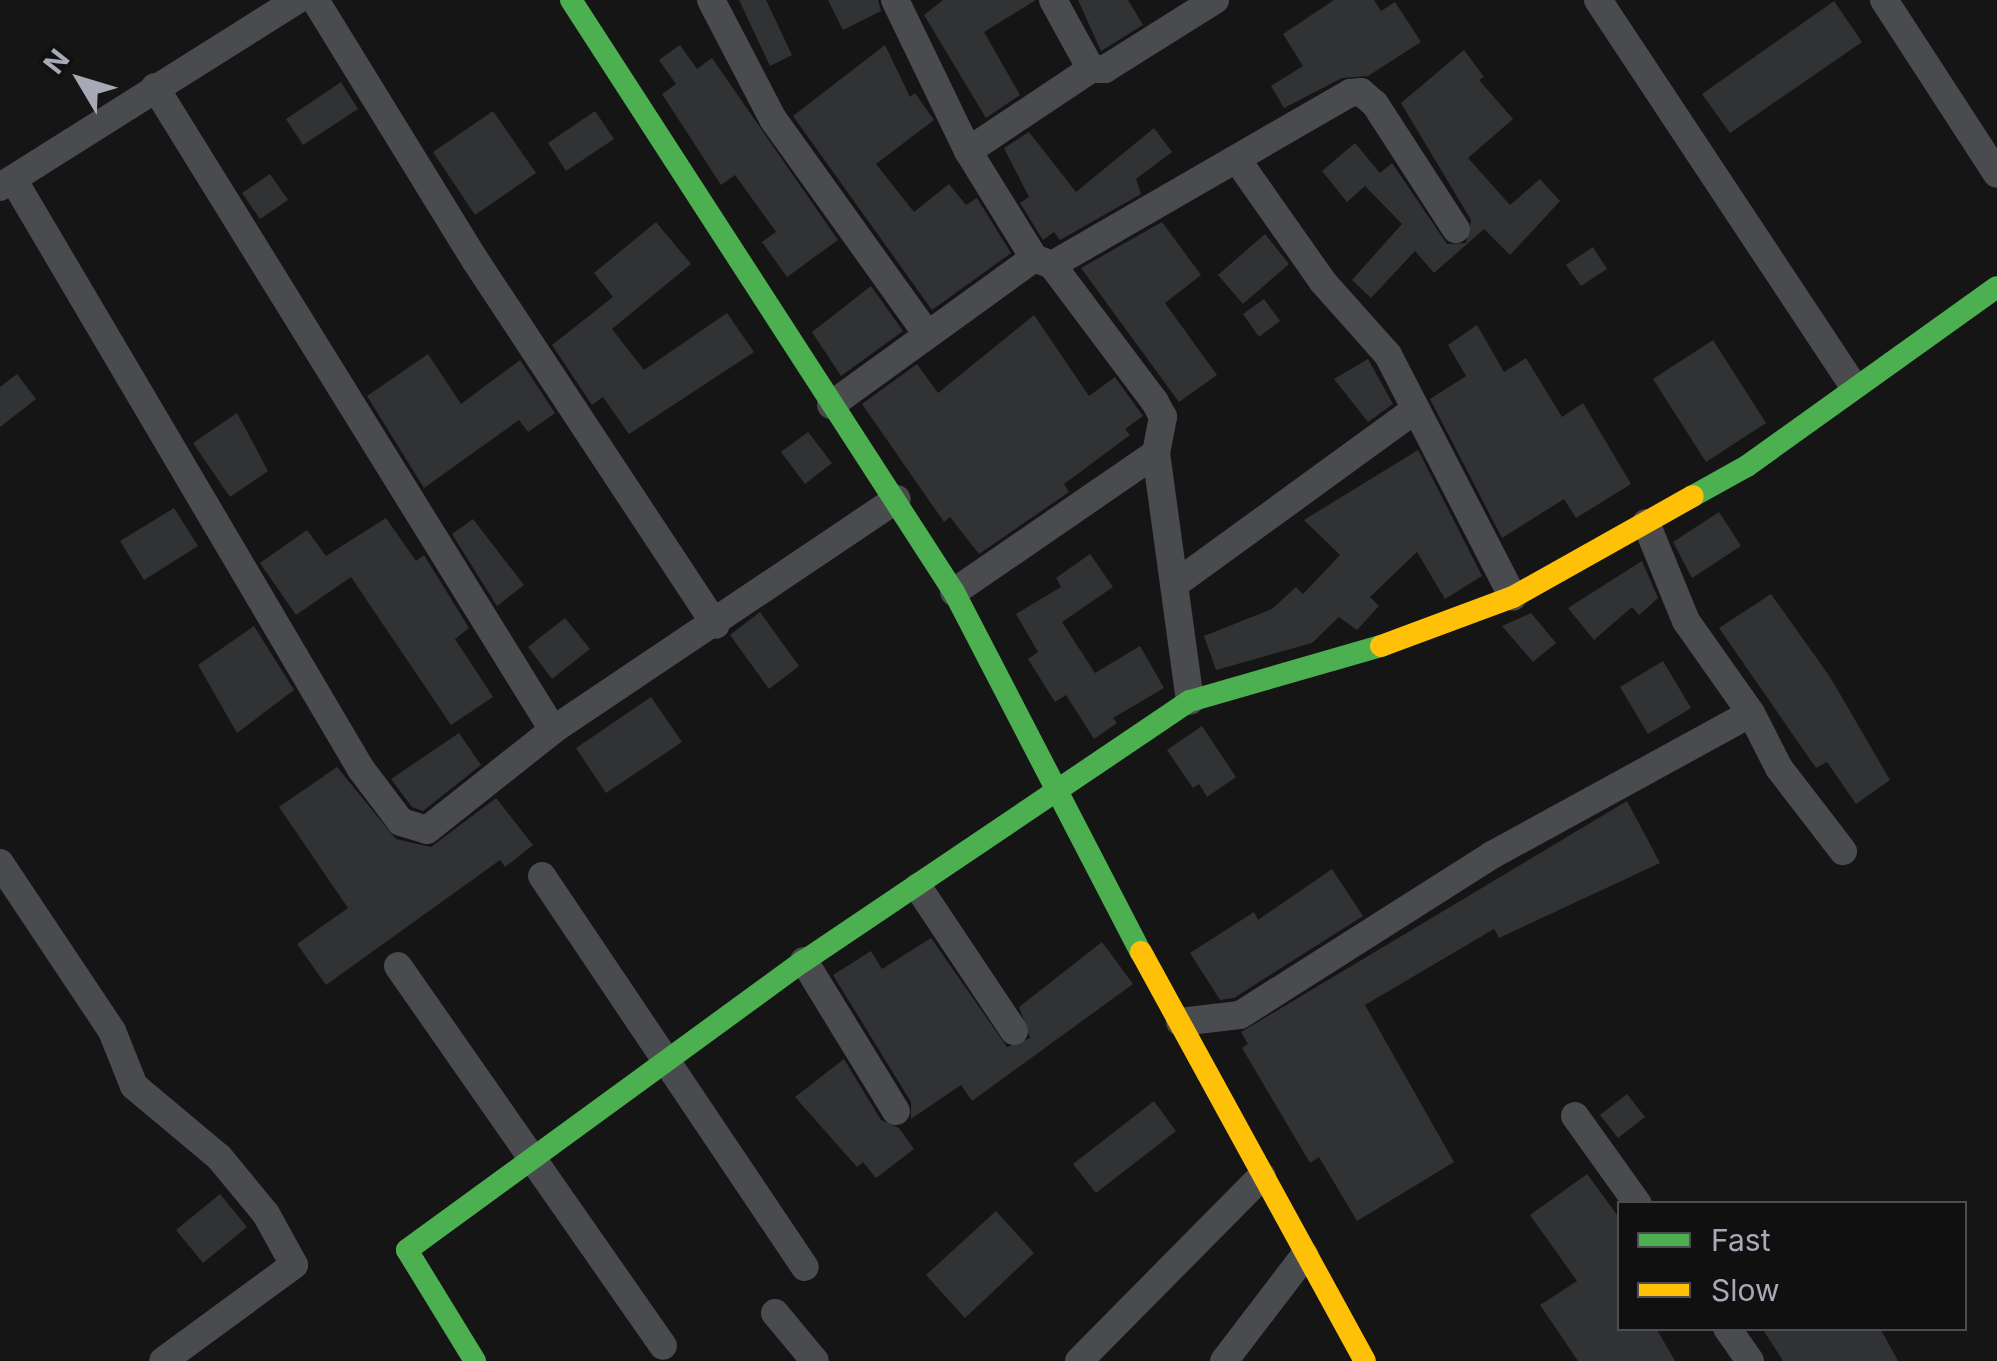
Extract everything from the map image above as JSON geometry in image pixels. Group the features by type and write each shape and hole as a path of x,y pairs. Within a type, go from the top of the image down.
{"street":[{"path":"296,0 6,183 362,769 401,822 428,830 554,730 716,625 897,499"},
{"path":"315,0 475,260 716,625"},
{"path":"571,0 954,592 1052,790 1366,1361"},
{"path":"711,0 773,119 927,334"},
{"path":"895,0 968,151 1043,262 1163,417 1156,453 1178,582 1190,701"},
{"path":"1053,0 1091,69"},
{"path":"968,151 1091,69 1105,69 1212,0"},
{"path":"1598,0 1853,385"},
{"path":"1884,0 1997,174"},
{"path":"155,86 554,730"},
{"path":"831,405 927,334 1043,262 1362,92 1456,229"},
{"path":"1238,161 1323,282 1388,355 1513,597"},
{"path":"474,1361 408,1250 804,961 918,887 1052,790 1190,701 1406,639 1513,597 1747,466 1853,385 1997,287"},
{"path":"1178,582 1416,409"},
{"path":"954,592 1156,453"},
{"path":"1646,524 1686,621 1751,713 1779,768 1843,851"},
{"path":"1180,1022 1240,1015 1492,854 1751,713"},
{"path":"0,862 112,1031 134,1086 219,1157 266,1214 294,1265 163,1361"},
{"path":"542,876 804,1267"},
{"path":"918,887 1014,1030"},
{"path":"804,961 896,1111"},
{"path":"398,966 663,1346"},
{"path":"1575,1116 1636,1201"},
{"path":"1079,1361 1262,1176"},
{"path":"1224,1361 1305,1255"},
{"path":"775,1313 815,1361"},
{"path":"1729,1331 1750,1361"}],"building":[{"path":"739,0 766,0 792,55 770,66"},
{"path":"828,0 878,0 881,11 843,30"},
{"path":"943,0 1036,0 984,32 1020,95 986,118 924,15"},
{"path":"1078,0 1128,0 1143,25 1101,51"},
{"path":"1334,0 1374,0 1381,11 1395,2 1421,42 1368,76 1342,78 1284,108 1271,86 1303,66 1283,34"},
{"path":"1834,1 1862,42 1730,133 1702,94"},
{"path":"680,45 697,69 712,58 838,240 787,277 762,242 776,232 735,175 721,185 662,94 676,84 659,60"},
{"path":"885,45 910,97 915,93 934,120 876,164 914,212 949,184 966,205 977,198 1011,253 932,310 793,116"},
{"path":"1464,50 1484,77 1479,80 1513,119 1468,158 1510,205 1540,179 1560,201 1510,255 1484,229 1434,273 1415,251 1371,298 1352,280 1402,224 1365,186 1347,202 1322,171 1355,143 1380,173 1392,163 1447,244 1466,243 1471,220 1401,103"},
{"path":"341,82 358,109 303,145 286,119"},
{"path":"493,111 536,173 475,215 433,152"},
{"path":"595,111 614,139 566,171 548,143"},
{"path":"1154,128 1172,152 1136,179 1141,194 1060,240 1054,232 1043,240 1020,203 1029,197 1004,148 1029,132 1076,192"},
{"path":"270,174 288,200 260,219 242,193"},
{"path":"656,222 691,264 612,329 644,370 727,313 754,352 629,434 603,397 592,405 552,345 613,297 594,273"},
{"path":"1162,222 1201,275 1165,303 1217,375 1179,402 1081,268"},
{"path":"1265,234 1289,264 1243,304 1218,275"},
{"path":"1593,247 1607,269 1581,286 1566,265"},
{"path":"871,286 903,331 841,376 812,332"},
{"path":"1264,299 1280,321 1259,337 1243,314"},
{"path":"1034,315 1089,396 1115,377 1143,416 1125,429 1130,435 1064,484 1069,492 979,554 950,517 944,522 862,404 917,364 938,393"},
{"path":"1477,325 1504,372 1526,358 1562,417 1583,403 1631,484 1576,518 1564,499 1502,538 1430,399 1466,376 1448,345"},
{"path":"1713,340 1766,423 1706,462 1653,379"},
{"path":"428,354 461,404 520,360 555,413 528,432 519,420 424,488 367,396"},
{"path":"1368,359 1393,404 1368,422 1334,379"},
{"path":"17,374 36,399 0,427 0,387"},
{"path":"237,413 268,471 230,497 193,443"},
{"path":"808,432 832,463 805,484 781,452"},
{"path":"1418,450 1482,576 1445,599 1417,552 1370,597 1379,606 1357,630 1339,617 1312,643 1216,670 1204,636 1272,609 1296,587 1303,594 1340,555 1304,520"},
{"path":"174,508 198,546 144,580 120,541"},
{"path":"1719,512 1741,546 1692,578 1673,542"},
{"path":"386,518 416,561 424,555 469,628 455,639 493,697 451,725 351,577 296,615 260,563 307,530 326,556"},
{"path":"473,519 524,585 497,606 452,534"},
{"path":"1090,554 1113,587 1062,622 1095,673 1140,646 1164,688 1113,718 1117,723 1094,739 1066,695 1055,702 1028,659 1038,652 1016,614 1061,587 1056,578"},
{"path":"1642,561 1658,598 1639,615 1632,607 1594,640 1568,608"},
{"path":"1771,594 1830,677 1890,780 1856,804 1827,762 1816,768 1719,628"},
{"path":"760,612 799,666 769,689 730,635"},
{"path":"1531,613 1556,643 1533,662 1502,626"},
{"path":"565,618 590,649 552,679 528,647"},
{"path":"254,626 294,690 237,733 198,665"},
{"path":"1663,661 1691,708 1648,734 1620,687"},
{"path":"651,697 682,742 606,793 576,748"},
{"path":"1202,726 1236,777 1207,797 1199,784 1193,788 1167,750"},
{"path":"459,733 481,765 423,811 412,807 391,779"},
{"path":"337,767 396,839 431,847 496,798 533,845 505,867 500,860 326,985 297,944 348,908 279,807"},
{"path":"1627,801 1660,863 1499,938 1494,929 1365,1005 1454,1162 1357,1221 1319,1157 1310,1163 1242,1048 1248,1044 1241,1032"},
{"path":"1332,869 1363,916 1234,998 1220,1000 1190,953 1254,912 1258,920"},
{"path":"931,938 1007,1047 1030,1038 1019,1007 1102,942 1133,984 972,1101 961,1085 911,1119 911,1102 833,975 871,951 882,969"},
{"path":"844,1059 881,1120 899,1128 914,1149 876,1178 863,1162 857,1167 795,1097"},
{"path":"1627,1094 1645,1117 1618,1138 1600,1115"},
{"path":"1154,1101 1176,1131 1096,1193 1073,1164"},
{"path":"1587,1174 1617,1215 1617,1331 1658,1331 1675,1361 1578,1361 1540,1305 1577,1281 1530,1215"},
{"path":"220,1194 247,1227 203,1263 176,1230"},
{"path":"996,1211 1034,1253 965,1318 926,1275"},
{"path":"1764,1331 1882,1331 1898,1361 1783,1361"}],"traffic: fast":[{"path":"571,0 954,592 1141,952"},
{"path":"1693,496 1747,466 1997,287"},
{"path":"475,1361 407,1250 804,961 1190,701 1381,646"}],"traffic: slow":[{"path":"1381,646 1513,597 1693,496"},
{"path":"1141,952 1365,1361"}]}
